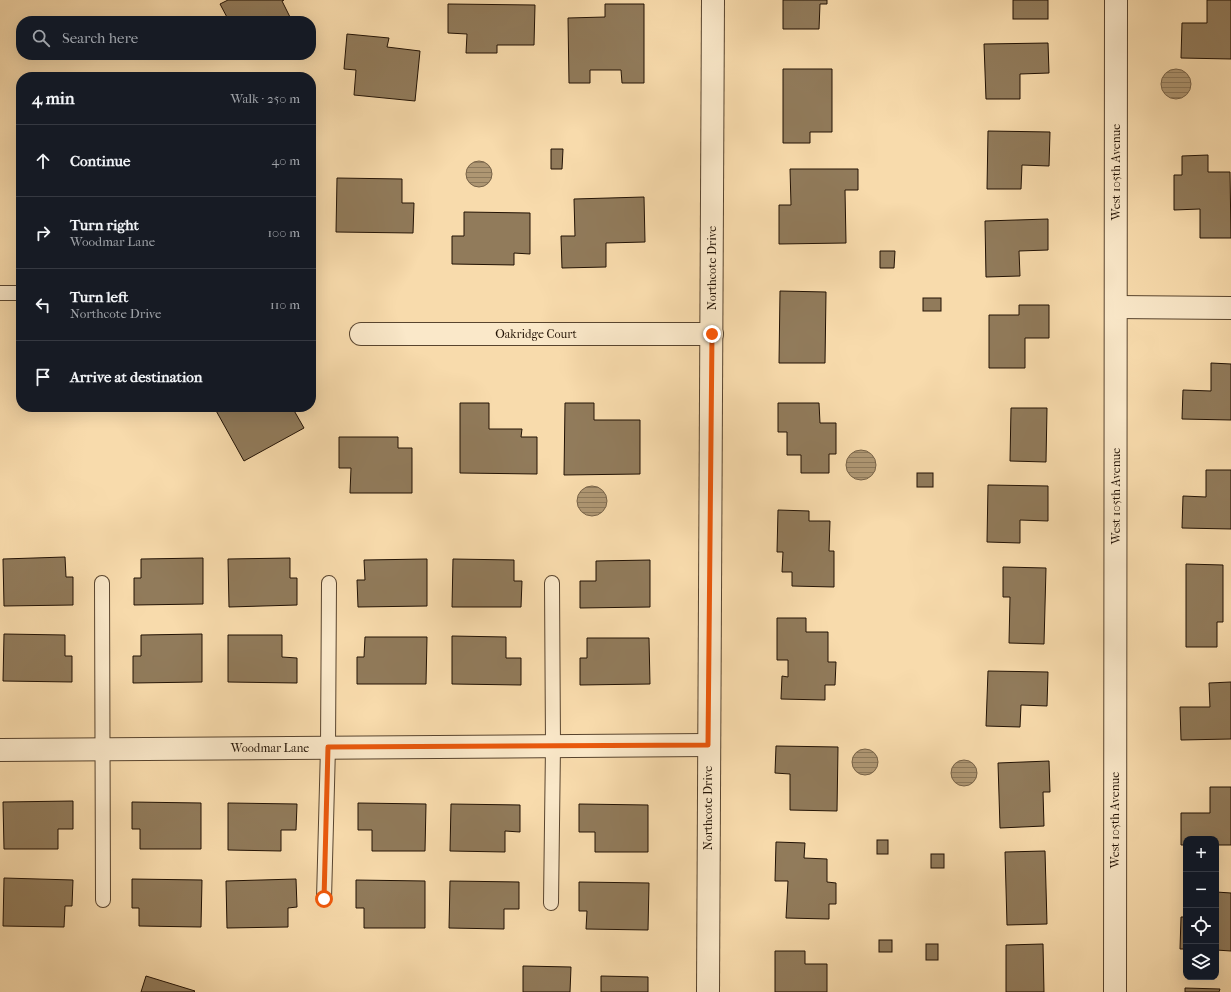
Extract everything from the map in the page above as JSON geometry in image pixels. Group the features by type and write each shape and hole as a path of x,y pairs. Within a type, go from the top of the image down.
{"street":[{"name":"Northcote Drive","path":"708,992 708,745 712,334 713,0"},
{"name":"West 105th Avenue","path":"1115,992 1116,0"},
{"path":"1116,307 1231,308"},
{"name":"Oakridge Court","path":"361,334 712,334"},
{"name":"Woodmar Lane","path":"0,750 708,745"}],"lane":[{"path":"0,293 16,293"},
{"path":"102,583 101,749 103,900"},
{"path":"324,899 328,747 329,583"},
{"path":"551,904 553,746 552,583"}],"shaded area":[{"path":"1176,69 1182,70 1190,78 1190,90 1182,98 1176,99 1170,98 1162,90 1161,84 1162,78 1170,70"},
{"path":"479,161 488,165 492,174 488,183 479,187 470,183 466,174 470,165"},
{"path":"861,450 872,454 876,465 872,476 861,480 850,476 846,465 850,454"},
{"path":"592,486 603,490 607,501 603,512 592,516 581,512 577,501 581,490"},
{"path":"865,749 874,753 878,762 874,771 865,775 856,771 852,762 856,753"},
{"path":"964,760 973,764 977,773 973,782 964,786 955,782 951,773 955,764"}],"building":[{"path":"228,0 284,0 282,1 290,16 226,16 220,4"},
{"path":"783,0 827,0 827,4 820,4 819,29 783,29"},
{"path":"1013,0 1048,0 1048,19 1013,19"},
{"path":"1207,0 1231,0 1231,59 1181,58 1182,23 1207,23"},
{"path":"448,4 535,5 534,45 497,45 497,53 466,53 467,34 448,33"},
{"path":"605,4 644,4 644,83 622,83 621,70 590,70 590,83 569,83 568,18 605,17"},
{"path":"347,34 389,38 387,47 420,51 415,101 354,95 356,70 344,69"},
{"path":"1048,43 1049,73 1020,74 1020,99 986,99 984,44"},
{"path":"783,69 832,69 832,132 810,132 810,143 783,143"},
{"path":"988,131 1050,132 1049,166 1022,165 1021,189 987,189"},
{"path":"551,149 563,149 562,169 551,169"},
{"path":"1208,155 1208,172 1230,172 1231,238 1200,238 1200,209 1174,210 1174,175 1182,175 1182,156"},
{"path":"790,169 858,169 858,190 845,190 846,243 779,244 779,205 791,205"},
{"path":"337,178 402,179 402,203 414,203 413,233 336,232"},
{"path":"644,197 645,242 606,243 606,267 562,268 561,236 575,236 574,199"},
{"path":"464,212 530,213 530,254 514,253 514,265 452,264 452,236 464,236"},
{"path":"1048,219 1048,250 1019,251 1020,276 986,277 985,221"},
{"path":"880,251 895,251 894,268 880,268"},
{"path":"780,291 826,292 825,363 779,363"},
{"path":"923,298 941,298 941,311 923,311"},
{"path":"1019,305 1049,305 1049,338 1025,338 1025,368 989,368 989,315 1019,315"},
{"path":"1211,363 1231,364 1231,420 1182,419 1183,390 1211,391"},
{"path":"460,403 489,403 489,429 522,429 521,437 537,437 537,474 460,473"},
{"path":"565,403 594,403 594,420 640,420 640,474 564,475"},
{"path":"778,403 819,403 820,423 836,423 836,454 829,454 829,473 801,473 801,455 787,455 787,432 778,432"},
{"path":"1011,408 1047,408 1046,462 1010,461"},
{"path":"217,412 295,412 304,428 244,461"},
{"path":"339,437 398,437 398,448 412,448 412,493 350,493 351,468 339,468"},
{"path":"1206,470 1231,470 1231,529 1182,528 1183,496 1206,497"},
{"path":"917,473 933,473 933,487 917,487"},
{"path":"988,485 1048,486 1048,521 1020,520 1020,543 987,542"},
{"path":"778,510 809,511 809,521 830,521 829,551 834,551 834,587 792,586 792,572 782,572 783,552 777,552"},
{"path":"65,557 66,577 73,577 73,605 4,606 3,559"},
{"path":"203,558 203,604 134,605 134,578 141,578 141,559"},
{"path":"290,558 290,578 297,578 297,605 229,607 228,559"},
{"path":"427,559 427,606 358,607 357,580 365,580 364,560"},
{"path":"453,559 514,560 514,581 522,581 521,607 452,607"},
{"path":"650,560 650,607 580,608 580,581 596,581 596,561"},
{"path":"1186,564 1223,565 1223,622 1217,622 1217,647 1186,647"},
{"path":"1003,567 1046,568 1044,644 1009,643 1010,597 1003,597"},
{"path":"777,618 806,618 806,632 828,632 828,662 836,662 835,685 825,685 825,700 781,699 782,676 788,677 788,660 777,660"},
{"path":"4,634 65,635 65,656 72,656 72,682 3,681"},
{"path":"202,634 202,682 133,683 133,656 141,656 141,635"},
{"path":"228,635 282,635 282,657 297,658 297,683 228,682"},
{"path":"452,636 506,637 506,658 521,658 521,685 452,684"},
{"path":"365,637 427,637 426,684 357,684 357,657 364,657"},
{"path":"587,638 649,638 650,684 580,685 580,658 587,658"},
{"path":"988,671 1048,672 1047,706 1021,705 1020,727 986,726"},
{"path":"1231,682 1231,739 1181,740 1180,707 1210,707 1209,683"},
{"path":"776,746 838,747 837,811 790,810 790,774 775,773"},
{"path":"1049,761 1050,792 1043,792 1044,826 1000,828 998,763"},
{"path":"1210,787 1231,787 1231,845 1219,845 1219,836 1183,836 1183,845 1181,845 1181,813 1210,813"},
{"path":"73,801 73,829 58,829 58,849 4,849 3,802"},
{"path":"132,802 201,803 201,849 140,849 140,829 132,829"},
{"path":"228,803 297,804 296,830 281,830 281,851 228,850"},
{"path":"358,803 426,804 425,851 372,851 372,830 358,830"},
{"path":"451,804 520,805 520,832 505,831 505,852 450,851"},
{"path":"579,804 648,805 648,852 595,852 595,832 579,832"},
{"path":"877,840 888,840 888,854 877,854"},
{"path":"776,842 805,843 804,858 827,859 827,882 836,883 836,904 829,904 829,919 786,918 788,881 775,881"},
{"path":"1045,851 1047,924 1007,925 1005,852"},
{"path":"931,854 944,854 944,868 931,868"},
{"path":"4,878 73,880 72,906 65,906 64,927 3,926"},
{"path":"132,879 202,880 201,927 139,926 139,908 132,908"},
{"path":"296,879 297,907 288,908 288,927 227,928 226,881"},
{"path":"356,880 425,881 425,928 364,928 364,908 356,908"},
{"path":"450,881 519,882 519,909 504,909 504,929 449,928"},
{"path":"579,882 649,883 648,930 586,929 587,911 579,911"},
{"path":"1219,892 1231,893 1231,951 1219,950"},
{"path":"1181,917 1183,917 1183,949 1180,949"},
{"path":"879,940 892,940 892,952 879,952"},
{"path":"926,944 938,944 938,960 926,960"},
{"path":"1043,944 1044,992 1006,992 1006,945"},
{"path":"775,951 805,951 805,964 827,964 827,992 775,992"},
{"path":"523,966 571,967 570,992 523,992"},
{"path":"146,976 195,991 141,992"},
{"path":"601,976 648,977 648,992 601,992"},
{"path":"1185,988 1220,989 1219,992 1185,992"}],"route":[{"path":"324,899 328,747 708,745 712,334"}]}
